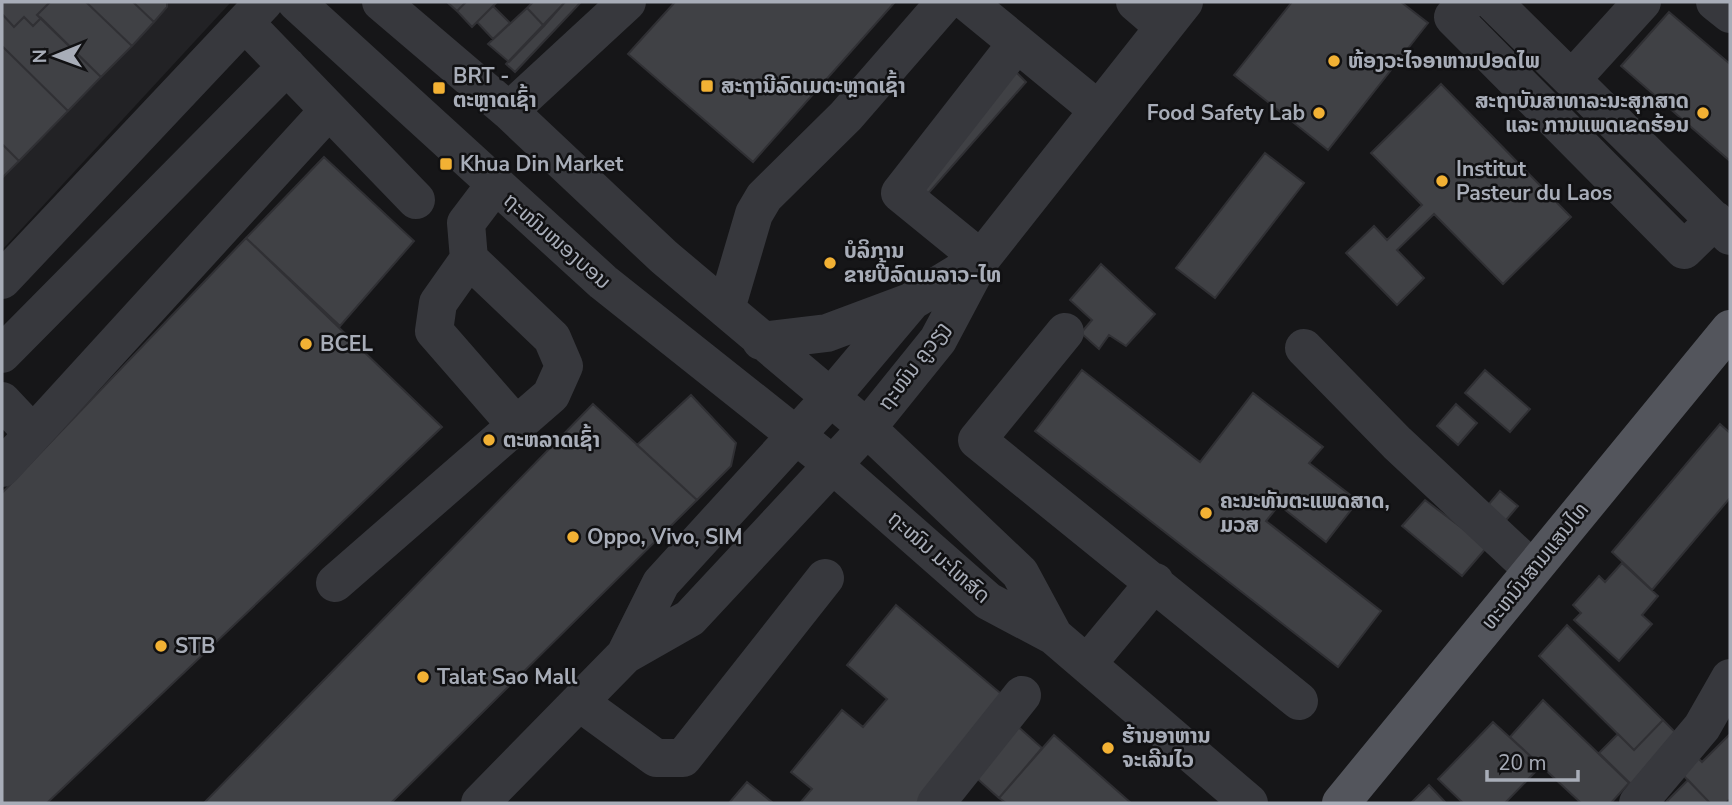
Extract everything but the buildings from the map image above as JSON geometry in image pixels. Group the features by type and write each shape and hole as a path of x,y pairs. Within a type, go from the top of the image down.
{"main road":[{"name":"ທະຫນົນສາມແສນໄທ","path":"1342,803 1730,329"}],"street":[{"name":"ຖະໜົນໜອງບອນ","path":"296,2 494,186 603,282 832,464"},
{"path":"381,2 509,111 664,257 867,428"},
{"path":"509,111 627,2"},
{"path":"726,309 754,214 764,197 846,116 945,2"},
{"path":"967,2 1097,109"},
{"path":"1017,43 900,193 981,259 1174,14 1135,2"},
{"path":"1467,2 1453,17 1684,250 1723,228 1493,2"},
{"path":"1572,79 1642,2"},
{"path":"1715,2 1730,14"},
{"path":"2,280 254,12 287,66 416,200"},
{"path":"2,354 287,66"},
{"path":"2,468 329,110"},
{"path":"494,186 466,223 469,259 438,303 433,331 516,425"},
{"path":"335,583 551,395 564,366 552,338 469,259"},
{"name":"ຖະໜົນ ຄູວຽງ","path":"625,655 661,583 831,397 912,301 981,259"},
{"name":"ຖະໜົນ ຄູວຽງ","path":"480,803 625,655 690,618 867,428 938,340 981,259"},
{"path":"761,341 827,333 912,301"},
{"path":"1065,332 977,440 1299,701"},
{"path":"1304,348 1398,443 1532,569"},
{"path":"2,401 33,434"},
{"name":"ຖະໜົນ ມະໂຫສົດ","path":"867,428 1020,573 1054,636"},
{"name":"ຖະໜົນ ມະໂຫສົດ","path":"832,464 988,601 1054,636 1250,803"},
{"path":"579,702 656,758 684,758 825,578"},
{"path":"1087,664 1155,582"},
{"path":"1640,802 1702,727 1730,678"},
{"path":"936,803 1022,695"}],"shaded area":[{"path":"2,2 231,2 2,250"}],"place":[{"name":"ຫ້ອງວະໄຈອາຫານປອດໄພ","path":"1334,61"},
{"name":"ສະຖານີລົດເມຕະຫຼາດເຊົ້າ","path":"707,86"},
{"name":"BRT - ຕະຫຼາດເຊົ້າ","path":"439,88"},
{"name":"Food Safety Lab","path":"1319,113"},
{"name":"ສະຖາບັນສາທາລະນະສຸກສາດ ແລະ ການແພດເຂດຮ້ອນ","path":"1703,113"},
{"name":"Khua Din Market","path":"446,164"},
{"name":"Institut Pasteur du Laos","path":"1442,181"},
{"name":"ບໍລິການ ຂາຍປີ້ລົດເມລາວ-ໄທ","path":"830,263"},
{"name":"BCEL","path":"306,344"},
{"name":"ຕະຫລາດເຊົ້າ","path":"489,440"},
{"name":"ຄະນະທັນຕະແພດສາດ, ມວສ","path":"1206,513"},
{"name":"Oppo, Vivo, SIM","path":"573,537"},
{"name":"STB","path":"161,646"},
{"name":"Talat Sao Mall","path":"423,677"},
{"name":"ຮ້ານອາຫານ ຈະເລີນໄວ","path":"1108,748"}]}
